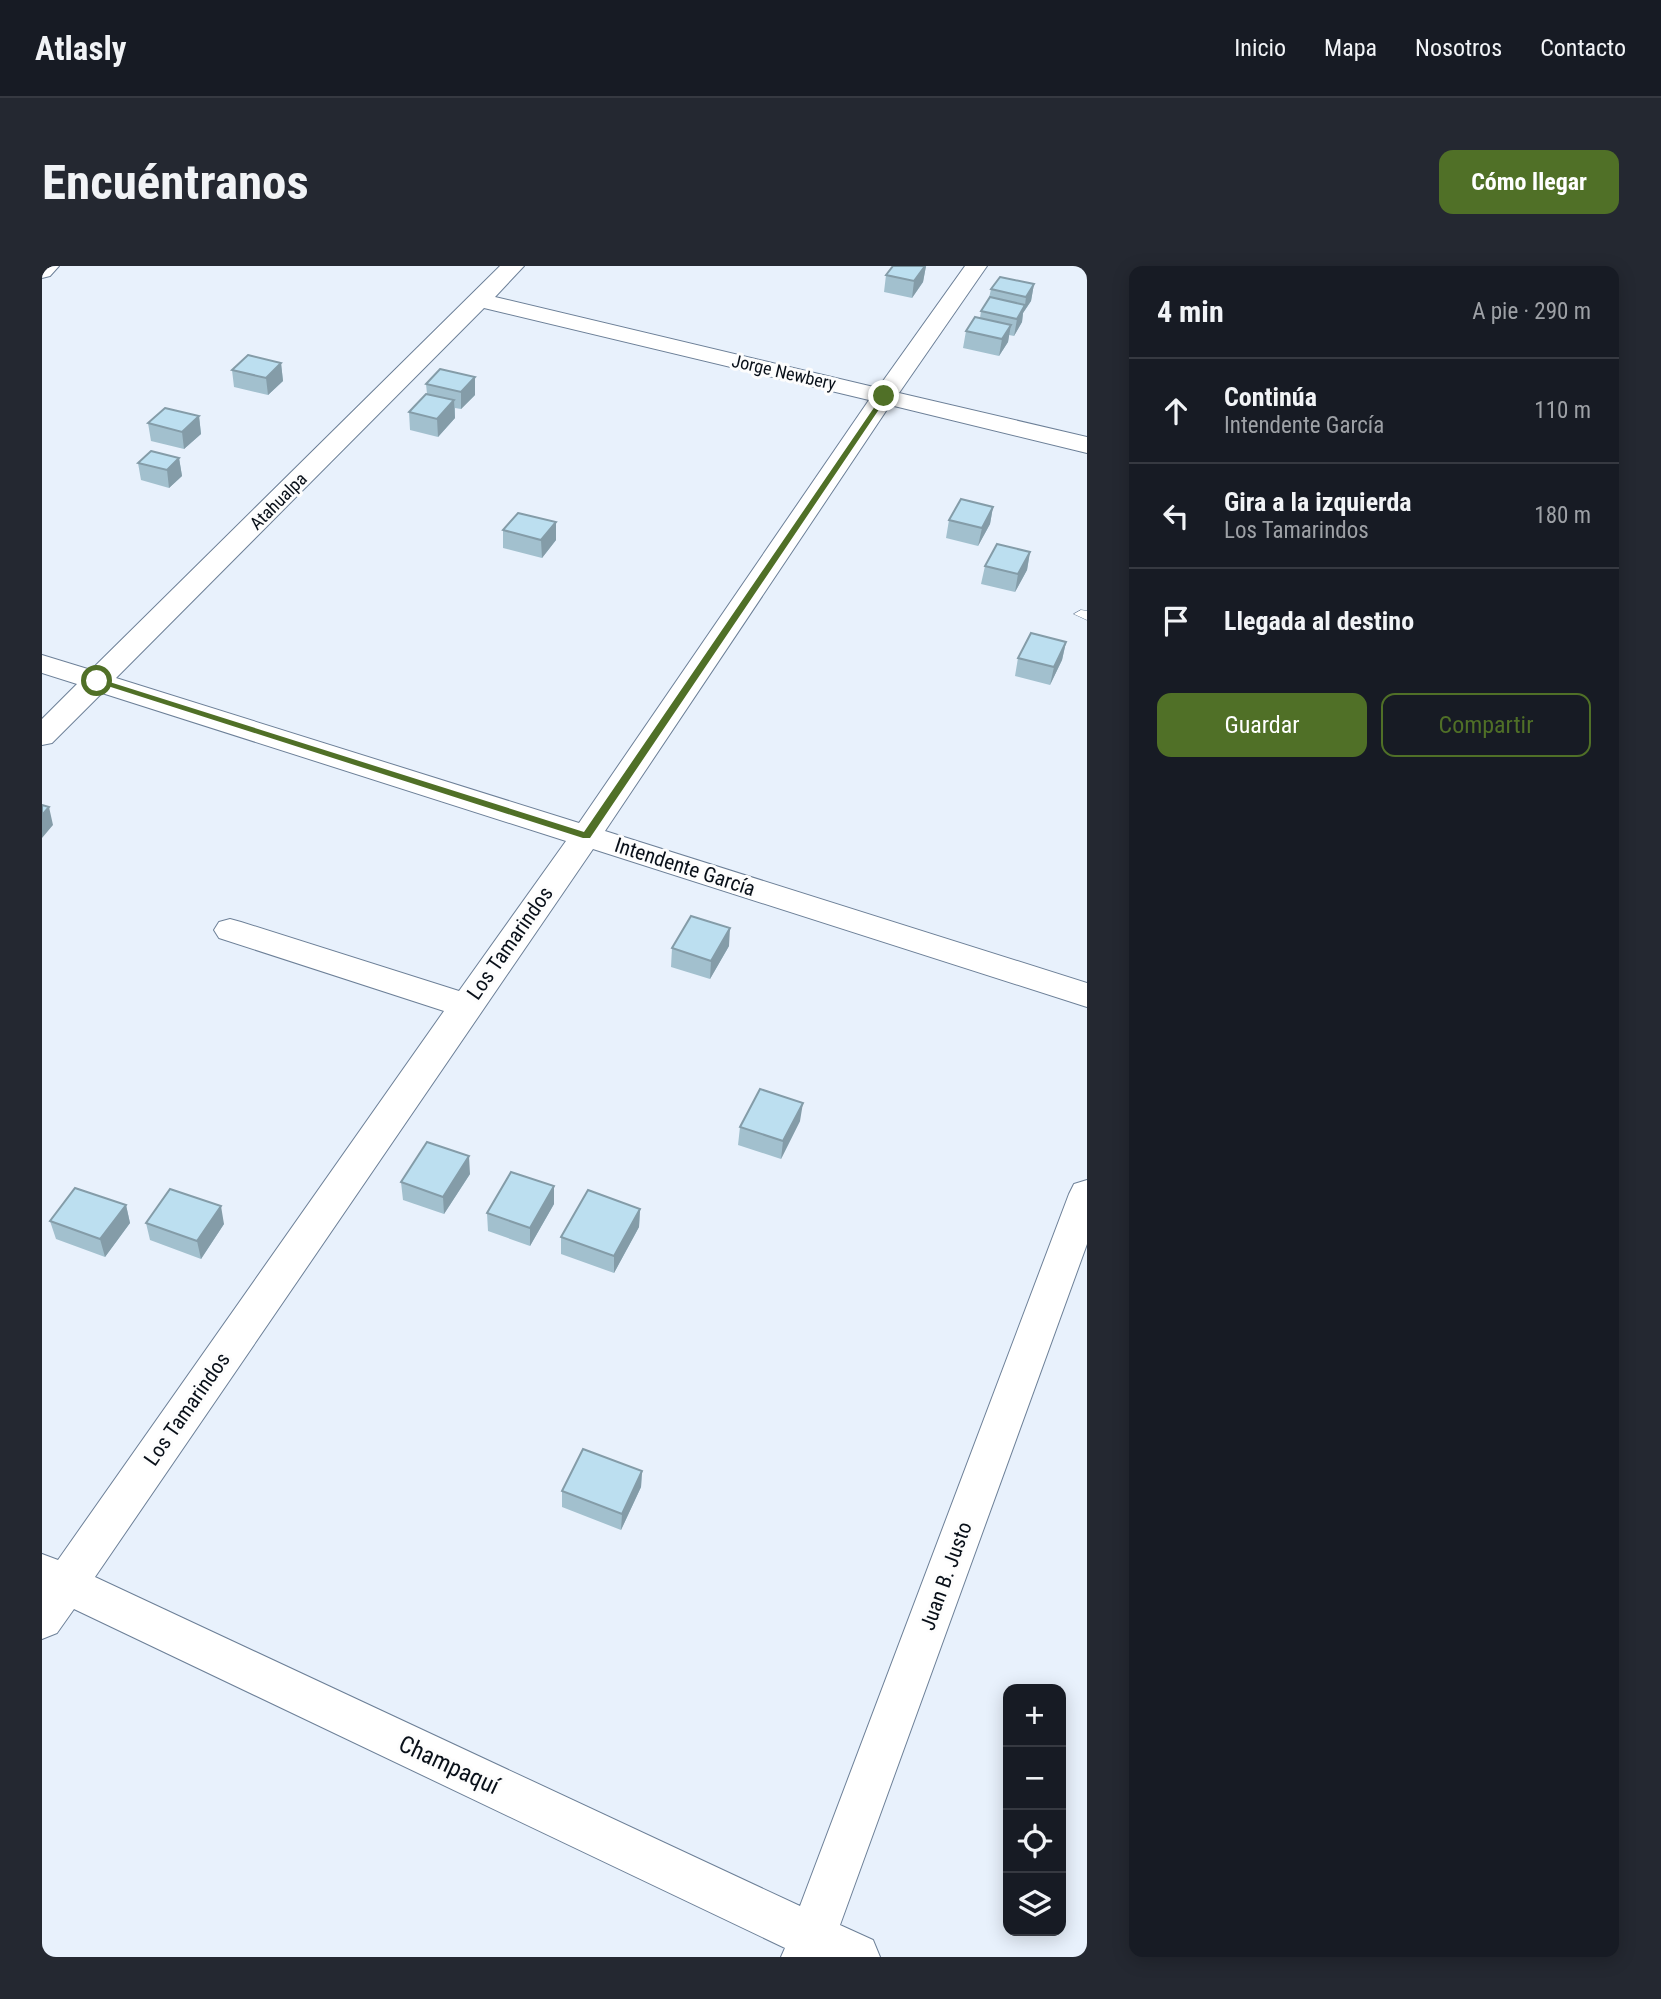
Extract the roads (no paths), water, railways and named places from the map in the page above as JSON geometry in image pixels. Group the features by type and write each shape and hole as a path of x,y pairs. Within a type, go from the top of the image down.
{"street":[{"path":"42,271 48,266"},
{"name":"Atahualpa","path":"42,736 513,266"},
{"name":"Los Tamarindos","path":"50,1592 586,836 884,396 976,266"},
{"name":"Jorge Newbery","path":"481,300 1087,445"},
{"name":"Intendente García","path":"42,664 1087,995"},
{"path":"230,930 466,1006"},
{"name":"Juan B. Justo","path":"809,1947 1087,1194"},
{"name":"Champaquí","path":"50,1592 809,1947 856,1957"}]}
